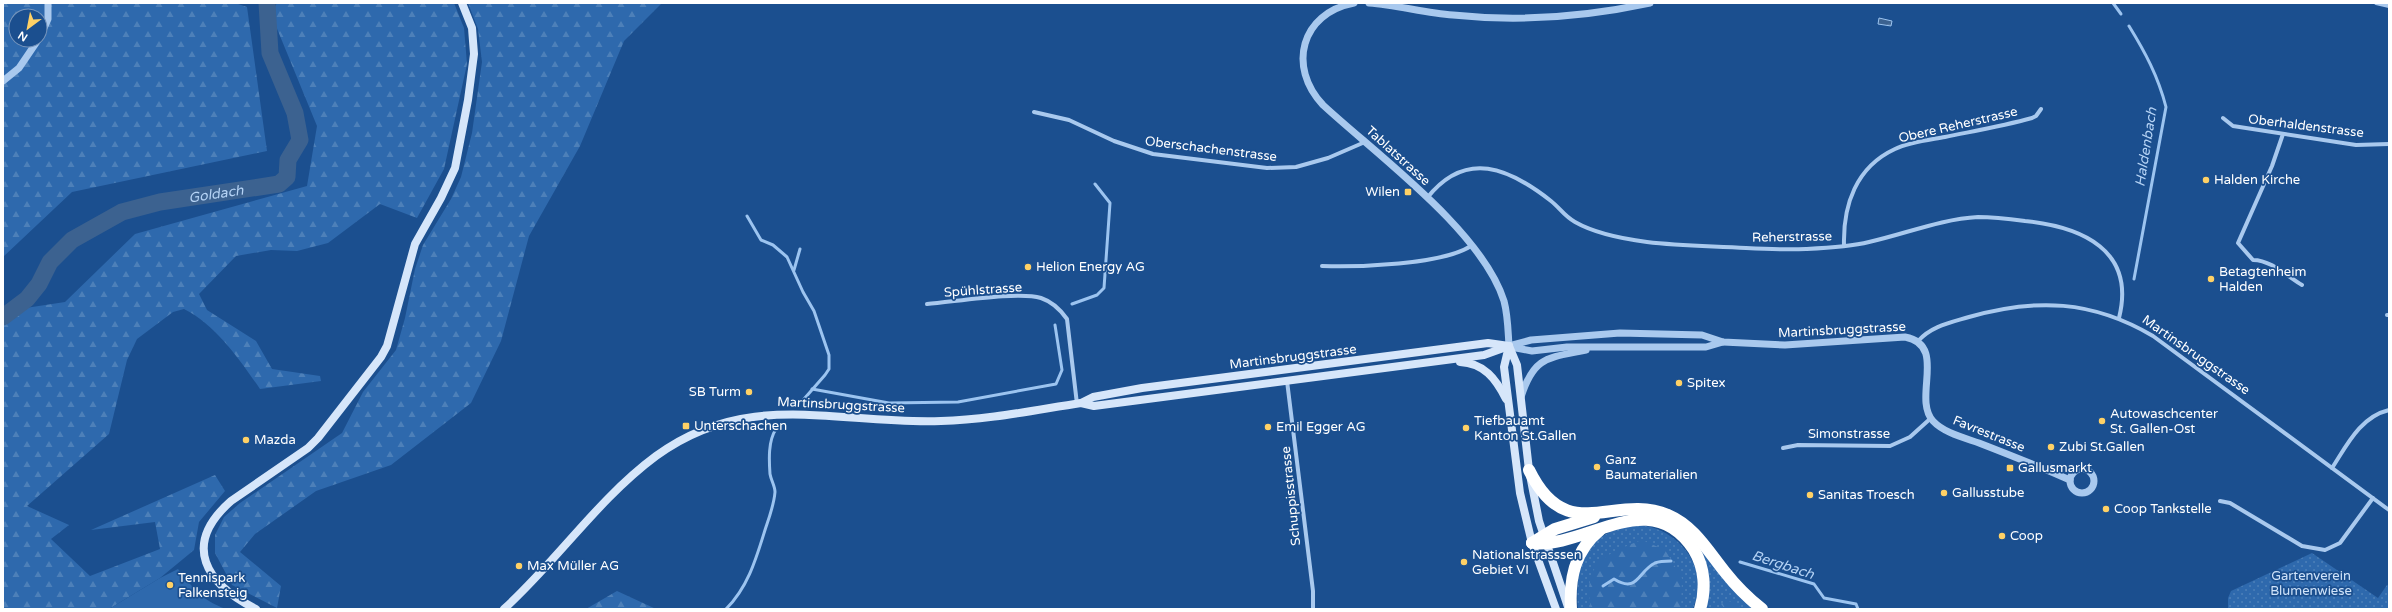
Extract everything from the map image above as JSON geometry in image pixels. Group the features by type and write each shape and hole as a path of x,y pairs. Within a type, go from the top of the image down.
{"highway":[{"path":"1529,470 1543,492 1560,506 1580,514 1644,509 1657,511 1679,521 1697,537 1732,580 1762,609"},
{"path":"1532,543 1544,540 1564,525 1605,513"},
{"path":"1544,540 1556,543 1604,526 1628,520 1646,520 1668,527 1683,538 1695,552 1702,570 1704,589 1700,609"},
{"path":"1570,609 1571,581 1576,562 1587,543 1604,526"}],"main road":[{"path":"256,609 228,593 210,574 204,559 203,550 206,530 220,511 231,501 308,448 318,438 381,357 387,346 415,244 441,198 455,168 468,100 474,54 472,28 462,3"},
{"name":"Martinsbruggstrasse","path":"504,609 634,475 676,443 711,427 752,416 782,413 942,421 1079,403 1093,397 1142,388 1283,371 1488,343 1509,346"},
{"path":"1509,346 1518,365 1520,401 1529,470 1544,540 1570,609"},
{"path":"1509,346 1504,367 1520,493 1532,543 1556,609"},
{"name":"Martinsbruggstrasse","path":"1079,403 1094,406 1489,355 1509,346"},
{"name":"Martinsbruggstrasse","path":"1440,361 1468,362 1479,366 1495,380 1508,403"},
{"path":"1283,371 1287,381"}],"street":[{"name":"Tablatstrasse","path":"1354,3 1329,12 1317,22 1305,43 1302,60 1304,76 1317,98 1427,198 1471,246 1487,267 1501,294 1506,312 1509,346"},
{"path":"1369,3 1452,15 1515,19 1596,13 1650,3"},
{"path":"2376,3 2389,6"},
{"path":"3,81 19,68 33,48"},
{"name":"Obere Reherstrasse","path":"1844,245 1844,220 1850,196 1862,175 1878,160 1903,146 2032,118 2036,116 2041,109"},
{"name":"Oberschachenstrasse","path":"1034,112 1069,120 1114,141 1153,154 1267,168 1296,167 1336,155 1365,142"},
{"name":"Oberhaldenstrasse","path":"2224,118 2233,126 2283,134 2356,145 2389,144"},
{"path":"2283,134 2272,166 2238,243 2253,260 2260,260 2274,266 2302,285"},
{"name":"Reherstrasse","path":"1427,198 1439,184 1453,175 1463,170 1487,167 1514,176 1554,203 1562,213 1575,222 1627,238 1673,245 1769,250 1867,242 1939,224 1977,217 2007,219 2059,226 2088,237 2104,249 2114,262 2120,275 2122,293 2119,318"},
{"path":"1322,266 1371,266 1432,259 1454,254 1471,246"},
{"name":"Spühlstrasse","path":"927,304 1024,295 1041,298 1052,304 1061,310 1067,319 1079,403"},
{"name":"Martinsbruggstrasse","path":"1509,346 1531,340 1620,333 1702,335 1723,342 1785,346 1904,337 1918,341 1932,328 2014,307 2052,304 2091,309 2119,318 2153,336 2389,510"},
{"path":"1918,341 1927,360 1926,396 1930,418"},
{"name":"Martinsbruggstrasse","path":"1509,346 1532,351 1567,347 1602,346 1706,347 1723,342"},
{"name":"Martinsbruggstrasse","path":"1520,401 1531,373 1550,357 1602,346"},
{"name":"Schuppisstrasse","path":"1287,381 1313,591 1313,609"},
{"path":"2332,468 2358,429 2366,420 2389,410"},
{"name":"Simonstrasse","path":"1783,448 1798,445 1890,446 1910,437 1930,418"},
{"name":"Favrestrasse","path":"1930,418 1947,430 2070,480"},
{"path":"2220,501 2230,503 2302,546 2326,550 2340,543 2373,498"}],"green space":[{"path":"3,3 235,3 247,7 267,151 72,192 3,257"},
{"path":"277,3 454,3 464,28 467,64 444,169 417,218 380,204 328,243 297,251 271,250 236,256 199,294 207,310 256,341 272,369 320,376 321,381 260,389 236,355 217,334 207,324 184,309 173,312 137,339 127,360 109,434 27,506 69,525 51,539 90,576 160,549 155,522 91,530 215,475 225,491 199,522 194,550 160,578 109,609 3,609 3,318 6,311 65,302 135,234 307,186 317,126 271,14"},
{"path":"468,3 662,3 624,41 580,146 529,236 501,341 471,403 391,465 316,491 255,534 240,552 281,586 277,608 232,585 215,553 215,535 224,517 240,503 342,433 363,392 396,350 405,318 415,269 423,245 451,199 461,177 472,133 482,62 478,29"},
{"path":"1627,526 1648,526 1661,531 1671,536 1686,551 1696,569 1698,580 1698,593 1693,609 1578,609 1578,578 1580,568 1588,550 1595,542 1606,534"},
{"path":"1693,538 1755,609 1704,609"},
{"path":"1642,540 1665,550 1682,578 1681,608 1591,609 1589,594 1590,581 1593,571 1607,556 1617,550"},
{"name":"Gartenverein Blumenwiese","path":"2312,553 2378,598 2387,585 2389,586 2389,609 2228,609 2228,598 2231,591"},
{"name":"Tennispark Falkensteig","path":"178,569 199,593 210,601 226,609 109,609 160,578"},
{"path":"617,591 656,609 586,609"},
{"path":"1725,601 1736,602 1742,609 1725,609 1721,604"}],"water":[{"path":"1879,18 1892,21 1891,26 1878,24"}],"waterway":[{"name":"Goldach","path":"3,317 27,299 39,284 50,262 72,240 122,212 160,202 279,184 287,177 288,160 300,140 295,113 270,53 267,3"},
{"name":"Haldenbach","path":"2113,3 2121,14"},
{"name":"Haldenbach","path":"2129,26 2150,65 2159,85 2166,107 2134,279"},
{"path":"1072,304 1097,295 1104,288 1110,203 1095,184"},
{"path":"747,216 761,240 773,245 787,257 803,292 814,311 829,355 829,369 804,399"},
{"path":"794,270 800,249"},
{"path":"812,389 889,403 958,402 1056,384 1062,370 1055,325"},
{"path":"726,609 746,582 774,502 775,492 770,474 769,463 773,434 776,429"},
{"name":"Bergbach","path":"1603,586 1614,579 1622,583 1633,583 1655,563 1661,561 1671,561"},
{"name":"Bergbach","path":"1740,562 1814,584 1824,598 1856,604 1858,609"}],"place":[{"name":"Halden Kirche","path":"2206,180"},
{"name":"Wilen","path":"1408,192"},
{"name":"Helion Energy AG","path":"1028,267"},
{"name":"Betagtenheim Halden","path":"2211,279"},
{"name":"Spitex","path":"1679,383"},
{"name":"SB Turm","path":"749,392"},
{"name":"Autowaschcenter St. Gallen-Ost","path":"2102,421"},
{"name":"Unterschachen","path":"686,426"},
{"name":"Emil Egger AG","path":"1268,427"},
{"name":"Tiefbauamt Kanton St.Gallen","path":"1466,428"},
{"name":"Mazda","path":"246,440"},
{"name":"Zubi St.Gallen","path":"2051,447"},
{"name":"Ganz Baumaterialien","path":"1597,467"},
{"name":"Gallusmarkt","path":"2010,468"},
{"name":"Gallusstube","path":"1944,493"},
{"name":"Sanitas Troesch","path":"1810,495"},
{"name":"Coop Tankstelle","path":"2106,509"},
{"name":"Coop","path":"2002,536"},
{"name":"Nationalstrasssen Gebiet VI","path":"1464,562"},
{"name":"Max Müller AG","path":"519,566"},
{"name":"Tennispark Falkensteig","path":"170,585"}]}
